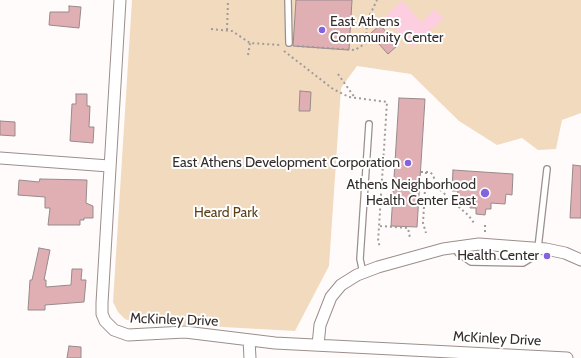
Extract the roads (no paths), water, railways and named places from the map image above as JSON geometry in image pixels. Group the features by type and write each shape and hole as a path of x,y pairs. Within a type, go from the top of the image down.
{"street":[{"name":"McKinley Drive","path":"120,0 102,303 102,314 105,321 114,330 128,335 185,332 249,340 318,345 567,358"},
{"path":"0,158 109,166"},
{"path":"318,345 320,325 331,297 341,285 363,273 455,246 479,244 538,248 565,253 581,260"},
{"path":"249,340 250,358"}],"lane":[{"path":"288,0 288,44"},
{"path":"363,273 360,259 369,124"},
{"path":"455,246 458,253 471,262 523,263 533,257 538,248 547,169"}],"place":[{"name":"East Athens Community Center","path":"322,30"},
{"name":"East Athens Development Corporation","path":"408,163"},
{"name":"Athens Neighborhood Health Center East","path":"485,193"},
{"name":"Health Center","path":"547,256"}],"park label":[{"name":"Heard Park","path":"226,213"}]}
